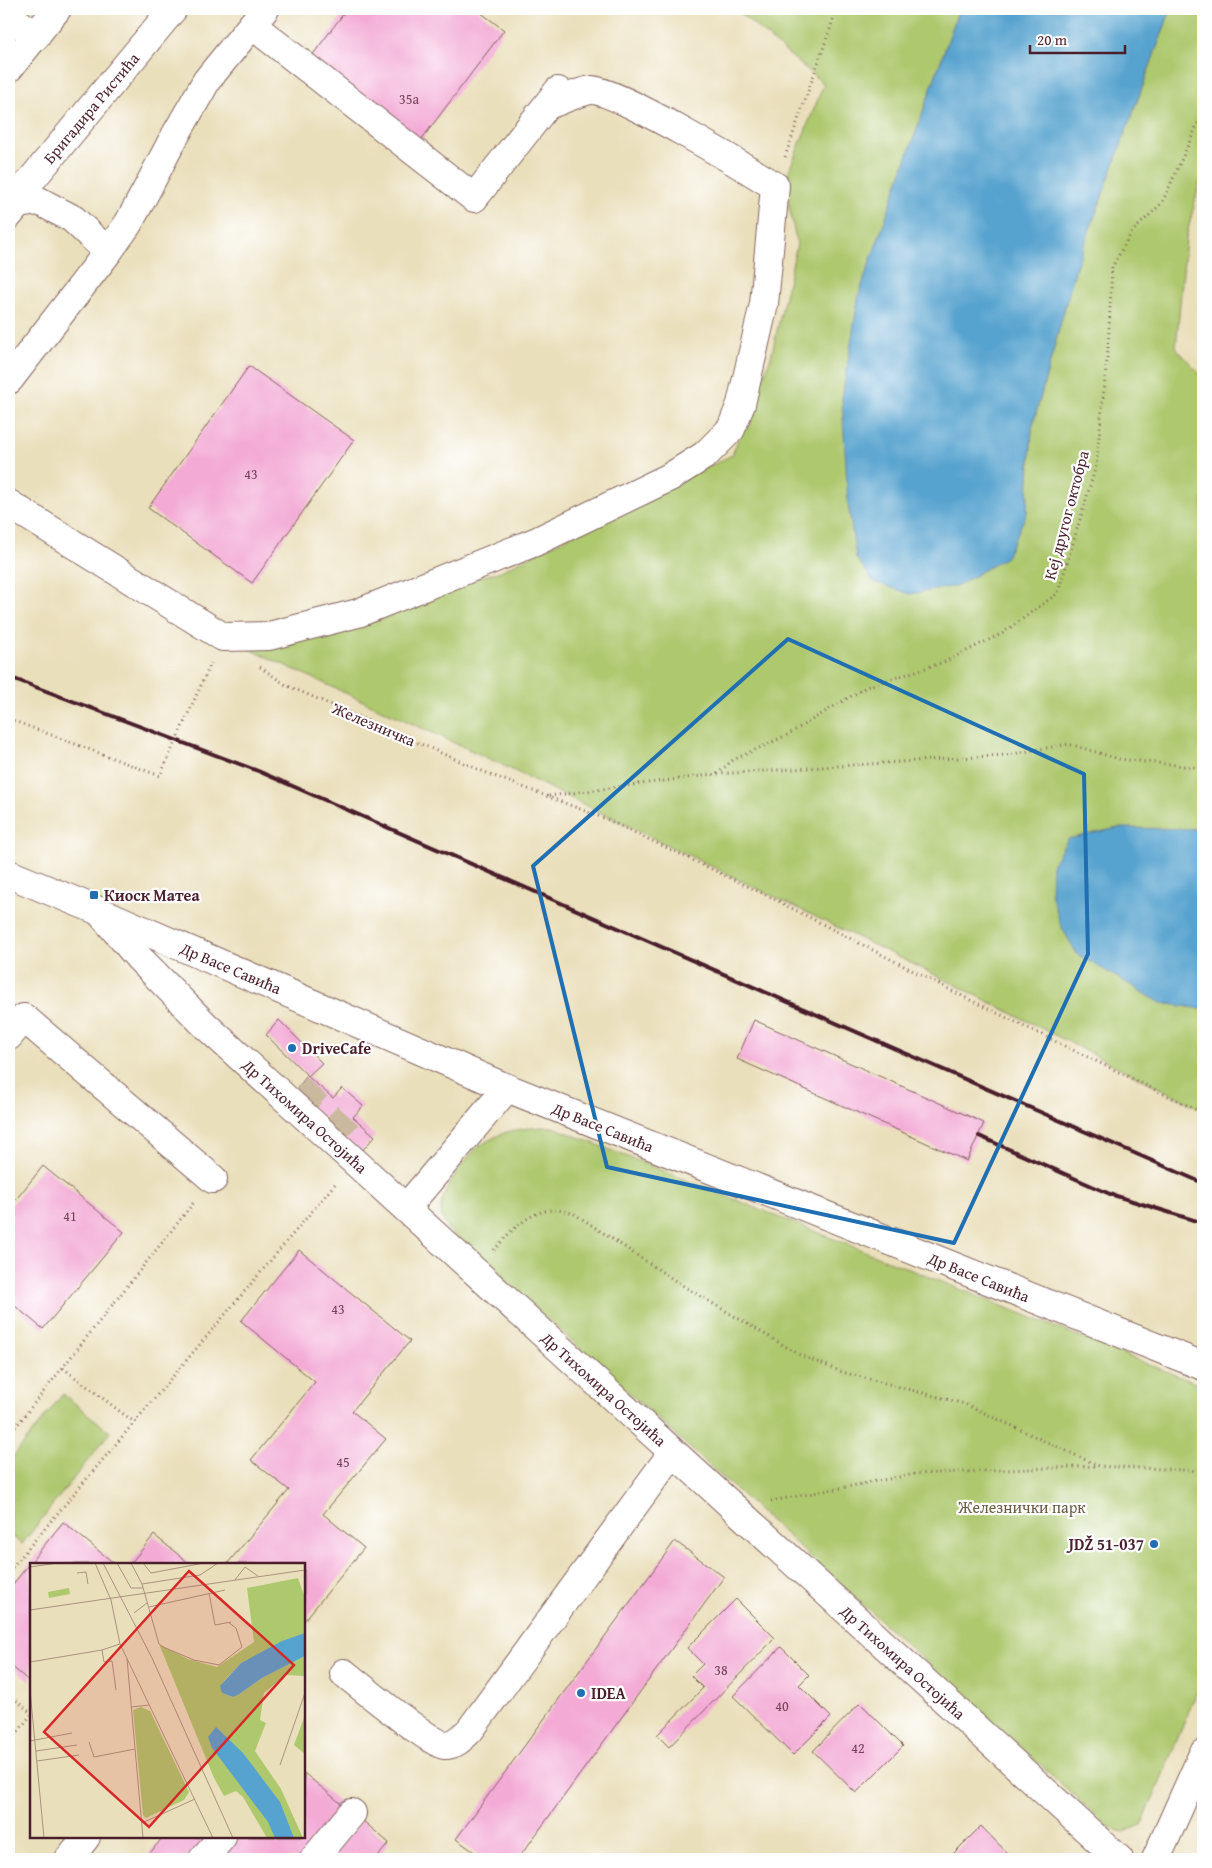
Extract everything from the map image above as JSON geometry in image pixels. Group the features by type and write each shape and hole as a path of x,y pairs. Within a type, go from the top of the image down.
{"street":[{"path":"9,68 57,9"},
{"name":"Бригадира Ристића","path":"9,207 173,9"},
{"path":"9,16 36,36"},
{"path":"9,380 128,224 146,193 175,134 207,80 259,17 474,198 568,78"},
{"path":"9,504 223,637 269,636 358,613 535,542 670,477 705,454 731,429 741,404 764,304 775,186 742,165 624,101 593,90 548,105"},
{"path":"9,215 18,204 39,201 73,219 108,252"},
{"name":"Др Васе Савића","path":"9,874 99,911 507,1088 1203,1366"},
{"name":"Др Тихомира Остојића","path":"99,911 139,958 206,1026 361,1160 406,1208 1119,1859"},
{"path":"9,1036 24,1018 214,1179"},
{"path":"206,1026 254,1048 297,1088"},
{"path":"406,1208 507,1088"},
{"path":"344,1673 426,1736 443,1745 459,1742 470,1730 673,1452"},
{"path":"1156,1859 1203,1754"},
{"path":"314,1859 352,1813"},
{"path":"69,1859 85,1838"},
{"path":"203,1859 221,1838"}],"path":[{"path":"775,186 837,9"},
{"name":"Кеј другог октобра","path":"717,774 733,760 787,735 866,687 944,662 1004,633 1058,593 1096,466 1108,350 1112,267 1132,232 1162,203 1203,112"},
{"path":"9,719 160,776 223,637"},
{"name":"Железничка","path":"259,666 286,685 489,774 606,819 766,895 964,997 1203,1113"},
{"path":"549,796 717,774 1006,755 1069,744 1119,758 1203,768"},
{"path":"9,1571 134,1422 361,1160"},
{"path":"9,1435 214,1179"},
{"path":"475,1271 512,1230 533,1216 553,1210 573,1213 685,1287 800,1355 842,1372 965,1404 1098,1466"},
{"path":"63,1368 134,1422"},
{"path":"734,1507 915,1474 1098,1466 1203,1471"},
{"path":"9,1694 30,1713"},
{"path":"9,1743 30,1715"}],"highlighted area":[{"path":"788,639 1084,774 1088,954 954,1243 607,1167 533,866"}],"green space":[{"path":"735,9 959,9 859,294 1027,513 1032,428 1076,267 1171,9 1203,9 1203,169 1186,238 1176,348 1203,377 1203,1110 954,984 494,761 223,637 358,613 501,571 732,455 771,357 797,244 784,183 824,84"},
{"name":"Железнички парк","path":"553,1127 1203,1386 1203,1677 1142,1825 1123,1832 1110,1828 448,1229 441,1214 444,1195 459,1169 477,1148 510,1131"},
{"path":"63,1394 110,1432 22,1544 9,1534 9,1462"}],"water":[{"path":"959,9 1171,9 1076,267 1032,428 1027,513 1006,557 957,586 910,594 874,582 856,558 848,503 842,398 859,294"},
{"path":"1118,828 1203,829 1203,1009 1161,1003 1077,954 1061,926 1051,894 1052,865 1068,839"}],"building":[{"path":"347,9 476,9 504,30 421,140 311,57"},
{"path":"249,366 354,440 252,583 148,508"},
{"path":"279,1020 322,1063 308,1076 266,1035"},
{"path":"754,1020 984,1123 967,1161 737,1059"},
{"path":"307,1076 333,1098 342,1088 363,1106 353,1117 375,1136 360,1153 293,1093"},
{"path":"43,1166 124,1232 43,1329 9,1301 9,1208"},
{"path":"299,1250 410,1341 352,1411 386,1439 323,1514 364,1548 305,1620 305,1563 228,1563 289,1490 251,1460 315,1382 241,1321"},
{"path":"63,1522 114,1563 30,1563 30,1682 9,1664 9,1589"},
{"path":"154,1535 189,1563 131,1563"},
{"path":"675,1541 724,1577 518,1859 484,1859 456,1839"},
{"path":"736,1599 775,1638 669,1747 657,1735 703,1688 691,1676 703,1664 687,1648"},
{"path":"781,1647 809,1675 799,1685 831,1717 793,1755 733,1696"},
{"path":"860,1703 903,1746 856,1793 813,1751"},
{"path":"305,1774 344,1806 300,1859 217,1859 235,1838 305,1838"},
{"path":"362,1820 389,1843 376,1859 329,1859"},
{"path":"981,1826 1013,1859 948,1859"},
{"path":"162,1838 208,1838 190,1859 145,1859"}],"tunnel":[{"path":"297,1088 359,1144"}],"railway":[{"path":"9,677 258,771 1203,1183"},
{"path":"979,1136 1110,1194 1203,1223"}],"place":[{"name":"Киоск Матеа","path":"94,895"},
{"name":"DriveCafe","path":"292,1048"},
{"name":"JDŽ 51-037","path":"1154,1544"},
{"name":"IDEA","path":"581,1693"}]}
